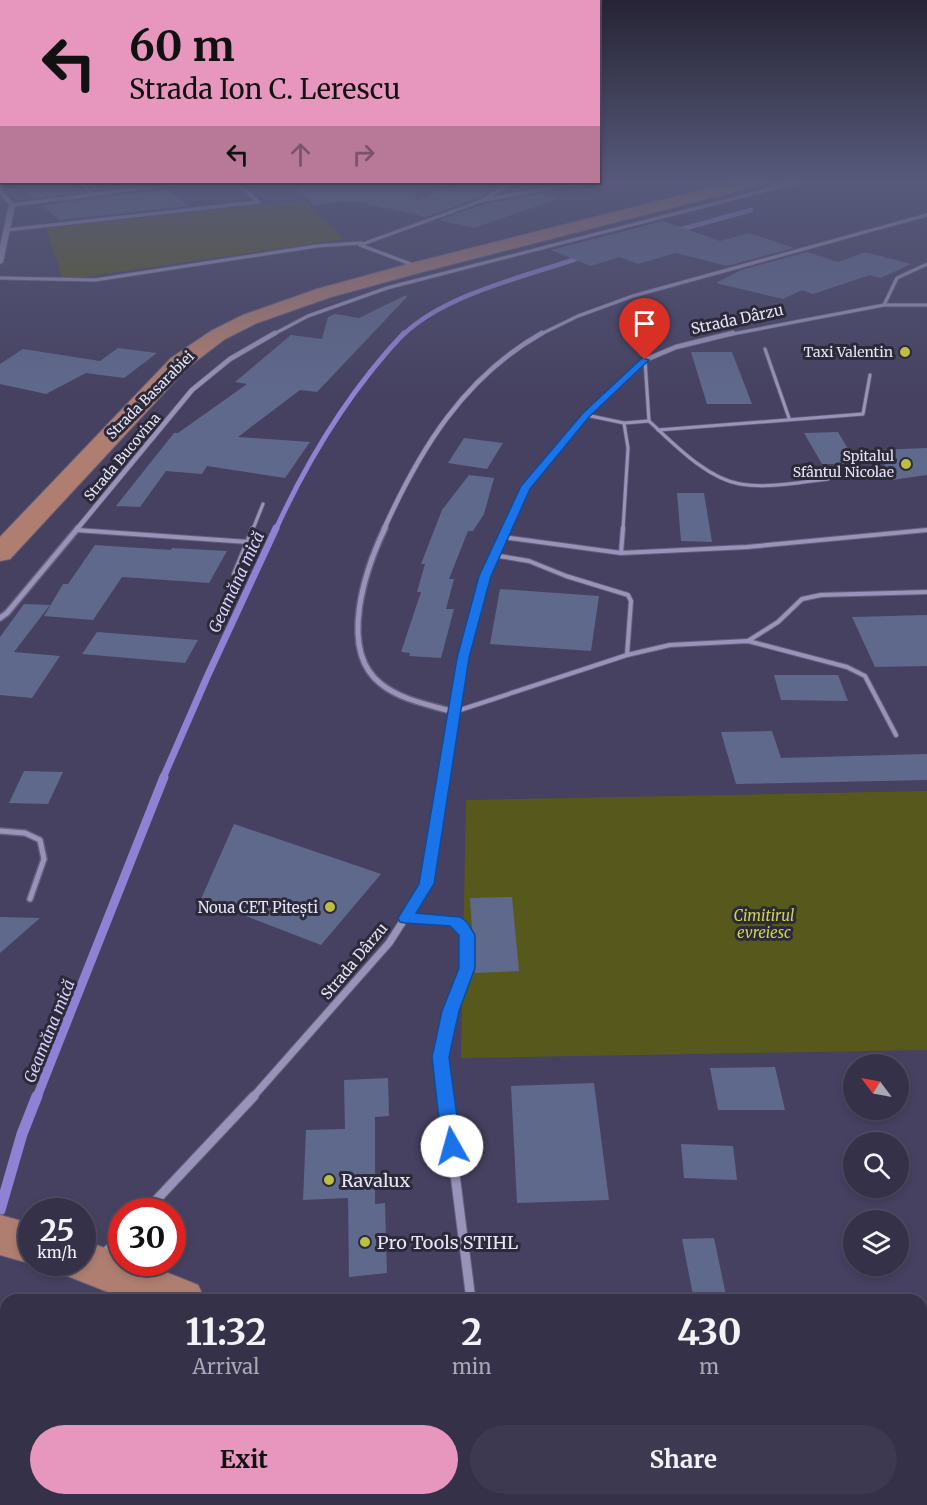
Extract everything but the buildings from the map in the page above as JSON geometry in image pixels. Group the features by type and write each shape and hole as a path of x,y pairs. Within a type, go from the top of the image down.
{"main road":[{"name":"Strada Basarabiei","path":"0,553 159,382 196,350 242,323 285,305 418,267 496,252"},
{"path":"100,1253 156,1293"}],"street":[{"path":"0,278 95,280 276,252"},
{"path":"375,252 418,267"},
{"name":"Strada Bucovina","path":"0,618 7,613 192,390 230,359 299,320 344,302 499,252"},
{"path":"454,712 409,699 376,680 364,658 360,635 361,598 370,562 410,474 440,422 454,404 504,357 574,318 636,296 793,252"},
{"path":"884,305 897,278 927,264"},
{"name":"Strada Dârzu","path":"158,1198 267,1082 389,943 427,884 463,658 485,576 525,488 586,415 645,360 676,347 734,333 884,305 927,305"},
{"path":"405,918 454,921 467,935 467,968 450,1011 440,1057 470,1294"}],"lane":[{"path":"765,349 789,418"},
{"path":"645,360 648,421 719,477 738,484 764,485 828,479"},
{"path":"658,430 863,414 870,375"},
{"path":"586,415 624,423 648,421"},
{"path":"621,553 628,448 624,423"},
{"path":"234,574 263,504"},
{"path":"76,530 248,542"},
{"path":"503,537 621,553 747,546 927,530"},
{"path":"493,555 529,561 566,576 628,595 632,601 627,655"},
{"path":"748,641 778,622 802,599 821,595 927,592"},
{"path":"454,712 627,655 670,645 748,641 847,667 865,676 896,735"},
{"path":"0,831 26,833 40,840 44,859 30,898"}],"green space":[{"path":"54,252 253,252 63,280"},
{"name":"Cimitirul evreiesc","path":"927,791 927,1050 461,1058 466,800"}],"waterway":[{"name":"Geamăna mică","path":"403,335 420,321 464,297 582,257"},
{"name":"Geamăna mică","path":"276,529 302,477 332,426 366,377 404,333"},
{"name":"Geamăna mică","path":"163,778 276,528"},
{"name":"Geamăna mică","path":"37,1097 164,777"},
{"name":"Geamăna mică","path":"0,1210 22,1134 37,1096"}],"place":[{"name":"Taxi Valentin","path":"905,352"},
{"name":"Spitalul Sfântul Nicolae","path":"906,464"},
{"name":"Noua CET Pitești","path":"330,907"},
{"name":"Ravalux","path":"329,1180"},
{"name":"Pro Tools STIHL","path":"365,1242"}],"route":[{"path":"452,1146 440,1057 450,1011 467,968 467,935 454,921 405,918 427,884 463,658 485,576 525,488 586,415 645,360"}]}
